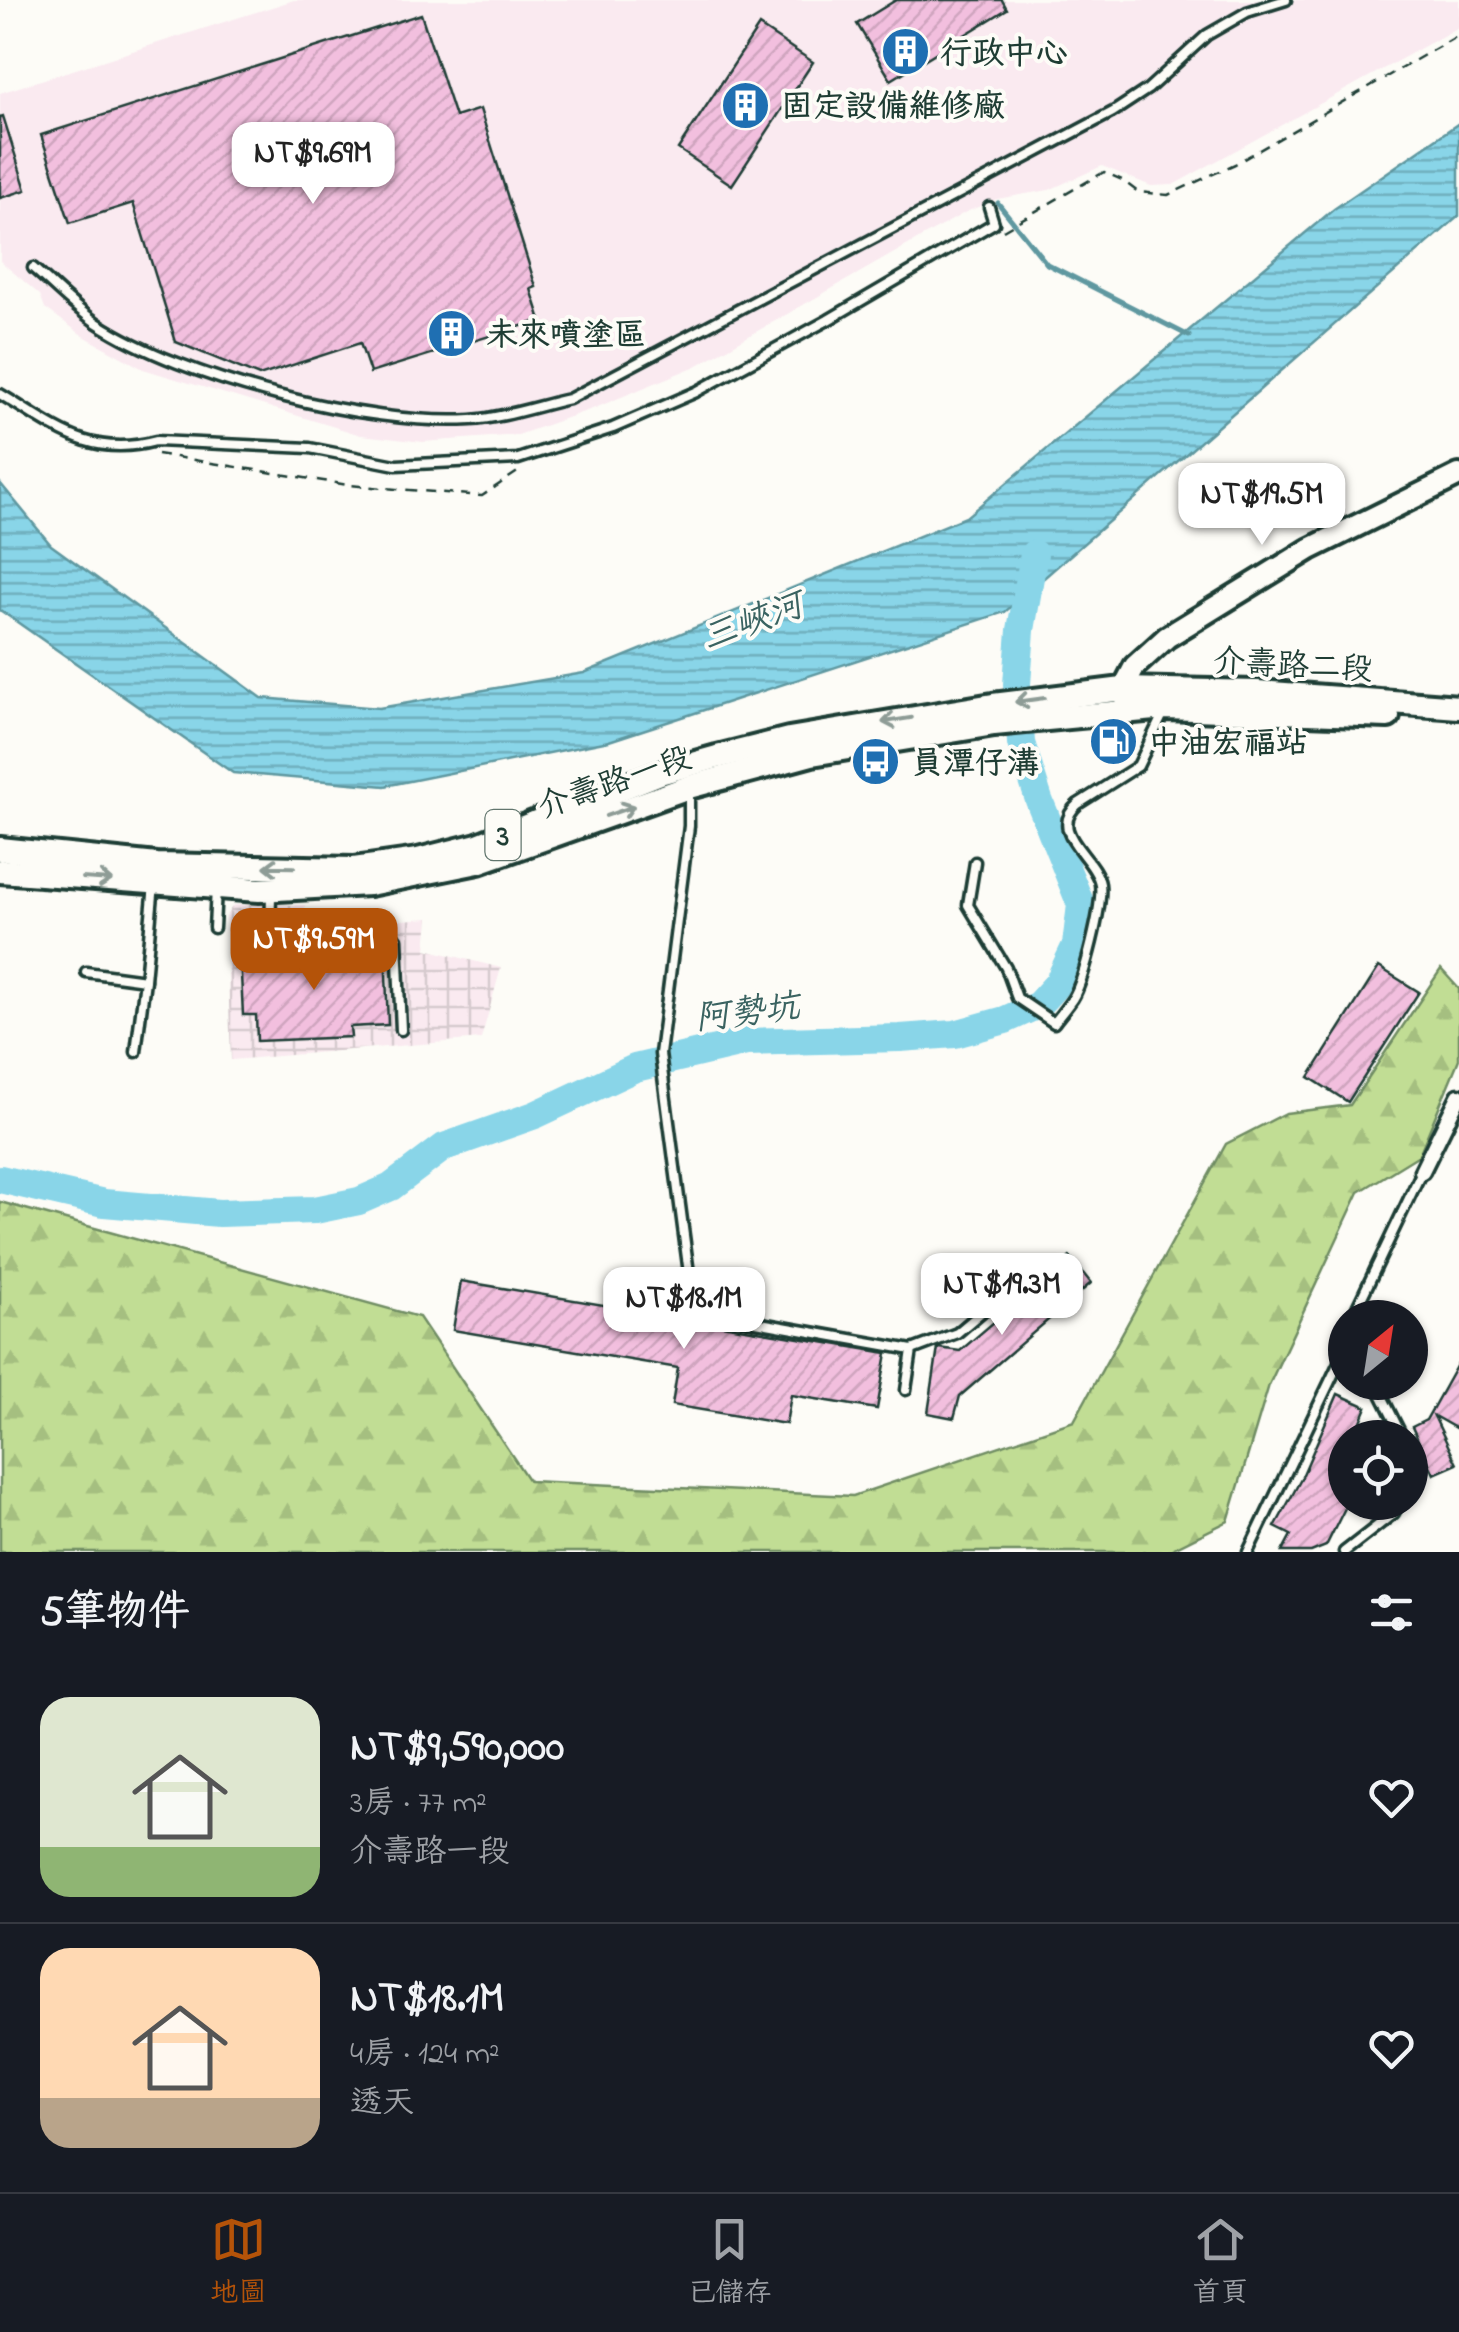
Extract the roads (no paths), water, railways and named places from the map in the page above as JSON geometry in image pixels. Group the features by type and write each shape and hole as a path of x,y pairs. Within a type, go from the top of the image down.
{"main road":[{"name":"介壽路一段","path":"0,871 155,874 354,869 418,860 478,845 685,777 812,754 1066,695 1123,689"},
{"name":"介壽路二段","path":"1123,689 1256,692 1459,706"},
{"name":"介壽路二段","path":"1128,713 1166,708 1459,720"},
{"name":"介壽路一段","path":"993,715 1060,718 1128,713"},
{"name":"介壽路一段","path":"0,849 216,887 270,890 369,884 478,862 685,777"}],"street":[{"path":"1128,713 1123,689 1134,666 1166,636 1310,550 1459,475"},
{"path":"1422,1171 1459,1096"}],"lane":[{"path":"33,268 96,322 162,358 266,392 384,418 474,420 568,399 1112,112 1148,89 1207,35 1247,12 1286,0"},
{"path":"0,394 81,442 310,448 396,465 518,459 612,428 696,392 994,223 989,206"},
{"path":"975,862 968,905 1006,968 1017,998 1054,1023 1075,995 1100,908 1100,880 1070,837 1066,821 1070,811 1138,766 1166,708"},
{"path":"685,777 689,826 660,1074 694,1311 912,1350 957,1334 1030,1270"},
{"path":"136,1052 155,874"},
{"path":"214,928 216,887"},
{"path":"270,890 270,943 398,939 401,1030"},
{"path":"86,972 145,980"},
{"path":"1361,1300 1422,1171"},
{"path":"906,1390 912,1350"},
{"path":"1248,1552 1328,1385"},
{"path":"1344,1552 1385,1520"}],"water":[{"name":"三峽河","path":"1459,123 1459,216 1005,612 609,741 385,786 233,773 0,610 0,483 51,545 262,698 379,708 584,673 966,517 1334,209"}],"waterway":[{"path":"998,203 1047,264 1189,336"},
{"name":"阿勢坑","path":"0,1179 104,1203 219,1213 315,1210 359,1201 391,1187 444,1147 535,1115 635,1068 746,1042 955,1034 1005,1020 1038,1005 1058,983 1076,945 1081,905 1021,743 1017,684 1021,630 1034,554"}],"place":[{"name":"行政中心","path":"905,52"},
{"name":"固定設備維修廠","path":"746,105"},
{"name":"未來噴塗區","path":"451,334"},
{"name":"中油宏福站","path":"1113,742"},
{"name":"員潭仔溝","path":"876,762"}]}
